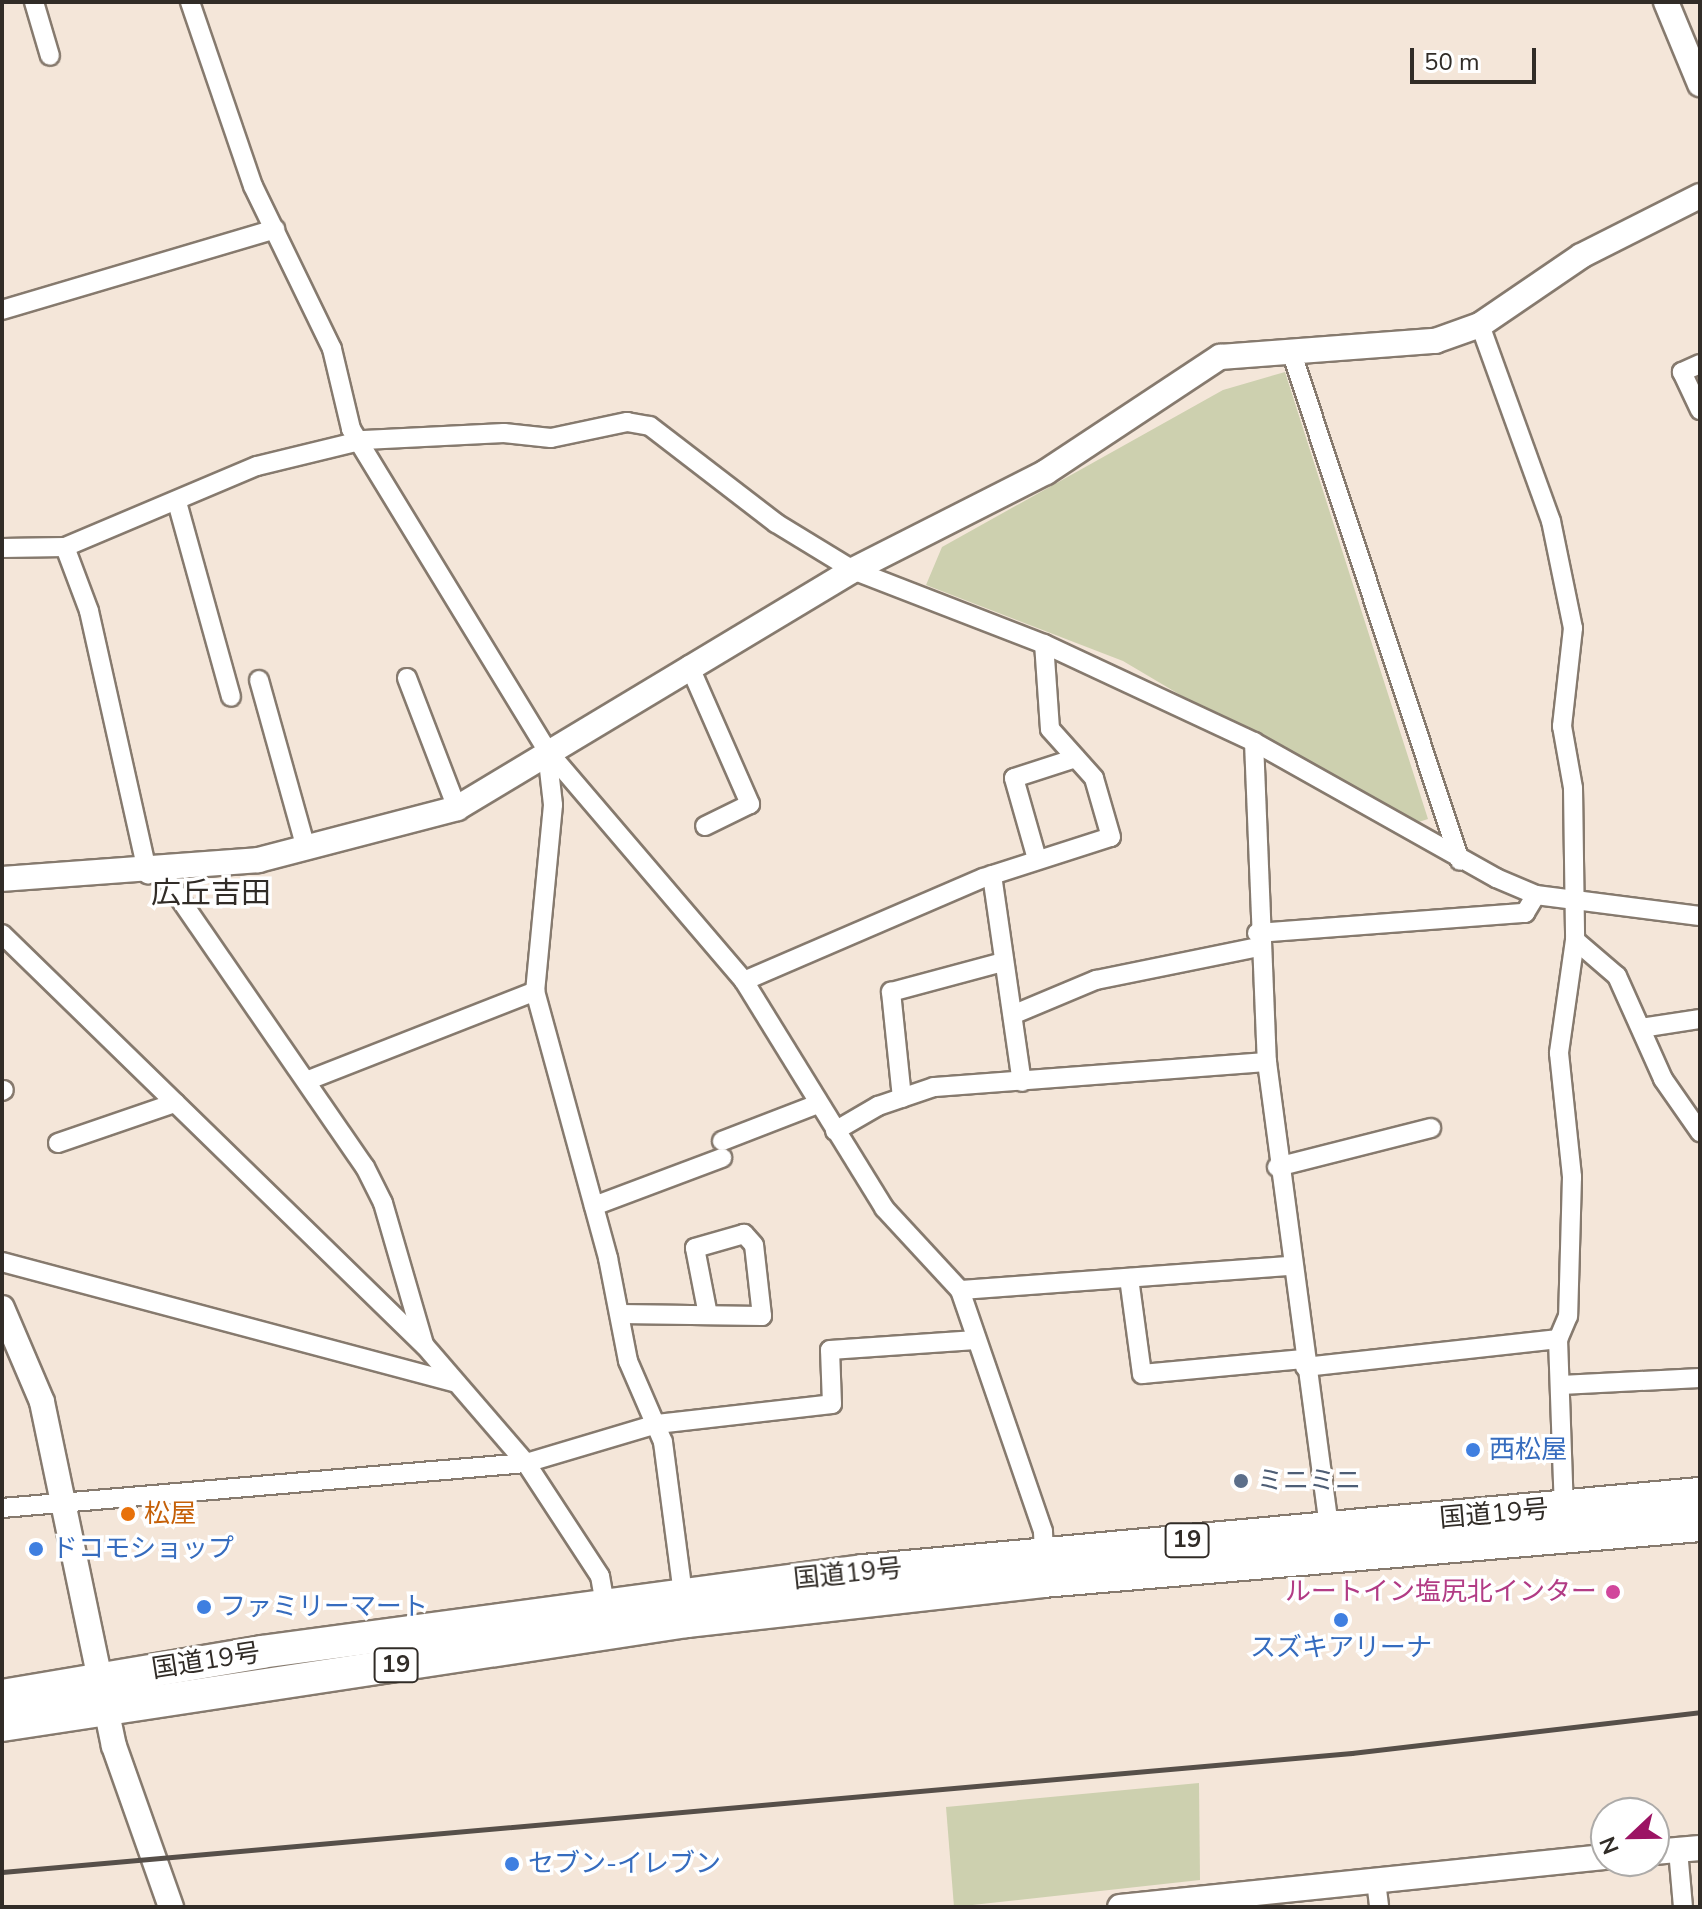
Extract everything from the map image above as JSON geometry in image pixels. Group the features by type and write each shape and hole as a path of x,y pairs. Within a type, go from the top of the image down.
{"highway":[{"name":"国道19号","path":"1564,1522 1700,1494"},
{"name":"国道19号","path":"2,1696 103,1694 685,1607 1044,1567 1564,1522 1700,1525"},
{"name":"国道19号","path":"2,1725 103,1694 605,1603 685,1607"}],"street":[{"path":"34,2 50,56"},
{"path":"190,2 227,122 332,349 351,429 364,440 546,749 744,981 884,1208 960,1290 1038,1516 1044,1567"},
{"path":"1666,2 1700,84"},
{"path":"2,879 155,873 306,848 457,808 546,749 853,570 981,510 1220,357 1291,351 1392,349 1480,325 1581,256 1700,196"},
{"path":"2,310 275,229"},
{"path":"1480,325 1551,521 1573,628 1562,726 1573,788 1575,940 1559,1053 1572,1177 1568,1316 1558,1339 1564,1522"},
{"path":"1291,351 1460,861"},
{"path":"1700,364 1682,372 1700,410"},
{"path":"2,548 65,547 257,466 364,440 504,433 551,438 627,422 650,426 776,523 853,570 1044,644 1254,742 1460,861 1536,895 1574,895 1700,916"},
{"path":"177,502 231,697"},
{"path":"65,547 89,611 155,873 218,963 311,1079 383,1203 425,1346"},
{"path":"744,981 992,875 1111,837 1094,778 1050,729 1044,644"},
{"path":"689,665 750,804 705,826"},
{"path":"407,678 457,808"},
{"path":"259,680 306,848"},
{"path":"1254,742 1258,940 1277,1167 1331,1542"},
{"path":"546,749 553,805 535,991 594,1206 628,1361 657,1424 685,1607"},
{"path":"1037,859 1014,778 1076,758"},
{"path":"992,875 1003,962 1017,1013 1022,1082"},
{"path":"1017,1013 1096,980 1258,940 1525,913 1536,895"},
{"path":"2,934 425,1346 526,1463 600,1576 605,1603"},
{"path":"1575,940 1617,976 1641,1028 1700,1132"},
{"path":"902,1098 891,992 1003,962"},
{"path":"311,1079 535,991"},
{"path":"1641,1028 1700,1019"},
{"path":"835,1131 902,1098 934,1087 1267,1062"},
{"path":"58,1143 175,1103"},
{"path":"594,1206 818,1104"},
{"path":"1277,1167 1431,1128"},
{"path":"620,1314 707,1310 762,1316 754,1245 744,1234 695,1248 707,1310"},
{"path":"2,1262 453,1382"},
{"path":"960,1290 1289,1266"},
{"path":"1129,1278 1142,1374 1304,1363 1558,1339"},
{"path":"2,1308 42,1402 103,1694 171,1907"},
{"path":"2,1508 65,1505 526,1463 657,1424 832,1404 830,1350 976,1340"},
{"path":"1561,1385 1700,1378"},
{"path":"1677,1850 1683,1907"},
{"path":"1120,1907 1590,1859"},
{"path":"1376,1881 1379,1907"}],"green space":[{"path":"1285,372 1428,819 1403,827 1123,661 926,585 942,547 1223,390"},
{"path":"1199,1783 1200,1880 954,1907 946,1807"}],"railway":[{"path":"2,1872 1352,1753 1700,1712"}],"place":[{"name":"西松屋","path":"1473,1450"},
{"name":"ミニミニ","path":"1241,1481"},
{"name":"松屋","path":"128,1514"},
{"name":"ドコモショップ","path":"36,1549"},
{"name":"ルートイン塩尻北インター","path":"1613,1592"},
{"name":"ファミリーマート","path":"204,1607"},
{"name":"スズキアリーナ","path":"1341,1620"},
{"name":"セブン-イレブン","path":"512,1864"}],"district":[{"name":"広丘吉田","path":"211,894"}]}
